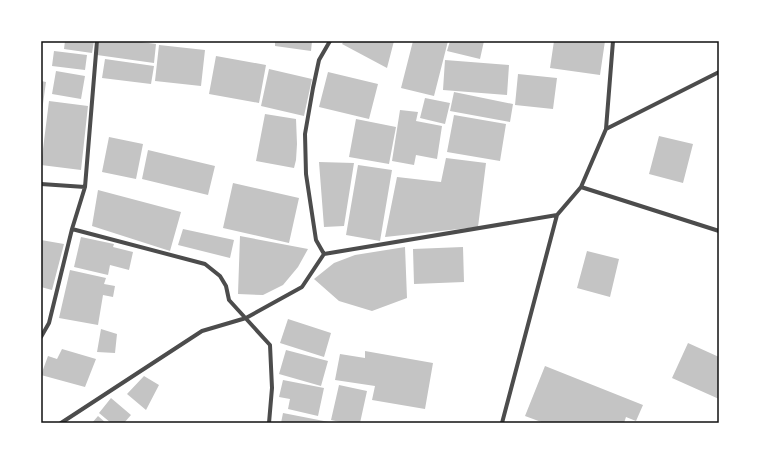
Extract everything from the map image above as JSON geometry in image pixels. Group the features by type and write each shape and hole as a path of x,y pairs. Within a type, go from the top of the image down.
{"street":[{"path":"41,337 49,323 72,229 85,187 97,41"},
{"path":"324,254 316,240 306,174 305,134 319,60 330,41"},
{"path":"502,423 557,215 581,187 606,129 613,41"},
{"path":"606,129 719,72"},
{"path":"41,184 85,187"},
{"path":"581,187 719,231"},
{"path":"61,423 202,331 246,318 302,287 324,254 557,215"},
{"path":"72,229 205,264 220,276 226,286 229,300 270,345 272,388 269,423"}],"building":[{"path":"65,41 94,41 92,53 64,49"},
{"path":"99,41 134,41 156,44 154,63 97,55"},
{"path":"275,41 312,41 311,51 275,46"},
{"path":"344,41 394,41 387,68 342,44"},
{"path":"413,41 448,41 434,96 401,88"},
{"path":"450,41 484,41 480,59 447,51"},
{"path":"554,41 605,41 600,75 550,68"},
{"path":"159,45 205,50 201,86 155,81"},
{"path":"54,51 87,55 85,70 52,66"},
{"path":"216,56 266,65 259,103 209,94"},
{"path":"105,59 154,66 151,84 102,78"},
{"path":"445,60 509,65 507,95 443,90"},
{"path":"269,69 312,79 304,116 261,106"},
{"path":"56,71 85,76 81,99 52,94"},
{"path":"328,72 378,84 369,119 319,107"},
{"path":"518,74 557,78 553,109 515,105"},
{"path":"41,81 46,82 42,111 41,111"},
{"path":"454,92 513,104 510,122 450,111"},
{"path":"425,98 450,103 445,124 420,118"},
{"path":"49,101 88,106 81,170 41,165"},
{"path":"400,110 418,112 416,121 442,126 437,159 416,155 414,165 392,161"},
{"path":"265,114 296,119 297,144 294,168 256,161"},
{"path":"454,115 506,124 500,161 447,152"},
{"path":"356,119 396,127 389,164 349,157"},
{"path":"659,136 693,144 683,183 649,174"},
{"path":"109,137 143,144 136,179 102,172"},
{"path":"148,150 215,166 208,195 142,179"},
{"path":"446,158 486,163 478,227 385,237 397,177 441,182"},
{"path":"319,162 354,163 344,226 324,227"},
{"path":"358,165 392,170 380,241 346,235"},
{"path":"233,183 299,198 289,243 223,228"},
{"path":"98,190 181,212 170,251 92,226"},
{"path":"183,229 234,240 230,258 178,245"},
{"path":"240,236 308,249 298,267 283,285 263,295 238,294"},
{"path":"81,237 114,244 113,247 133,252 129,270 110,265 108,275 74,267"},
{"path":"41,240 64,244 52,290 41,287"},
{"path":"405,247 407,298 372,311 339,301 314,279 334,263 355,255"},
{"path":"463,247 464,282 414,284 413,249"},
{"path":"587,251 619,259 610,297 577,288"},
{"path":"70,270 106,278 104,284 115,286 113,297 103,295 98,325 59,318"},
{"path":"288,319 331,333 324,357 280,343"},
{"path":"101,329 117,334 115,353 97,352"},
{"path":"688,343 719,357 719,399 672,378"},
{"path":"62,349 96,359 85,387 41,375 48,356 57,359"},
{"path":"286,350 328,361 321,386 279,374"},
{"path":"365,351 433,363 425,409 372,400 375,386 335,380 340,354 365,358"},
{"path":"545,366 643,405 636,421 626,417 624,423 544,423 525,416"},
{"path":"144,376 159,385 146,410 127,394"},
{"path":"283,380 324,388 318,416 288,409 290,399 279,397"},
{"path":"339,385 367,391 360,423 345,423 331,420"},
{"path":"111,398 131,415 124,423 111,423 99,413"},
{"path":"283,413 329,422 329,423 281,423"},
{"path":"98,416 106,423 92,423"}]}
